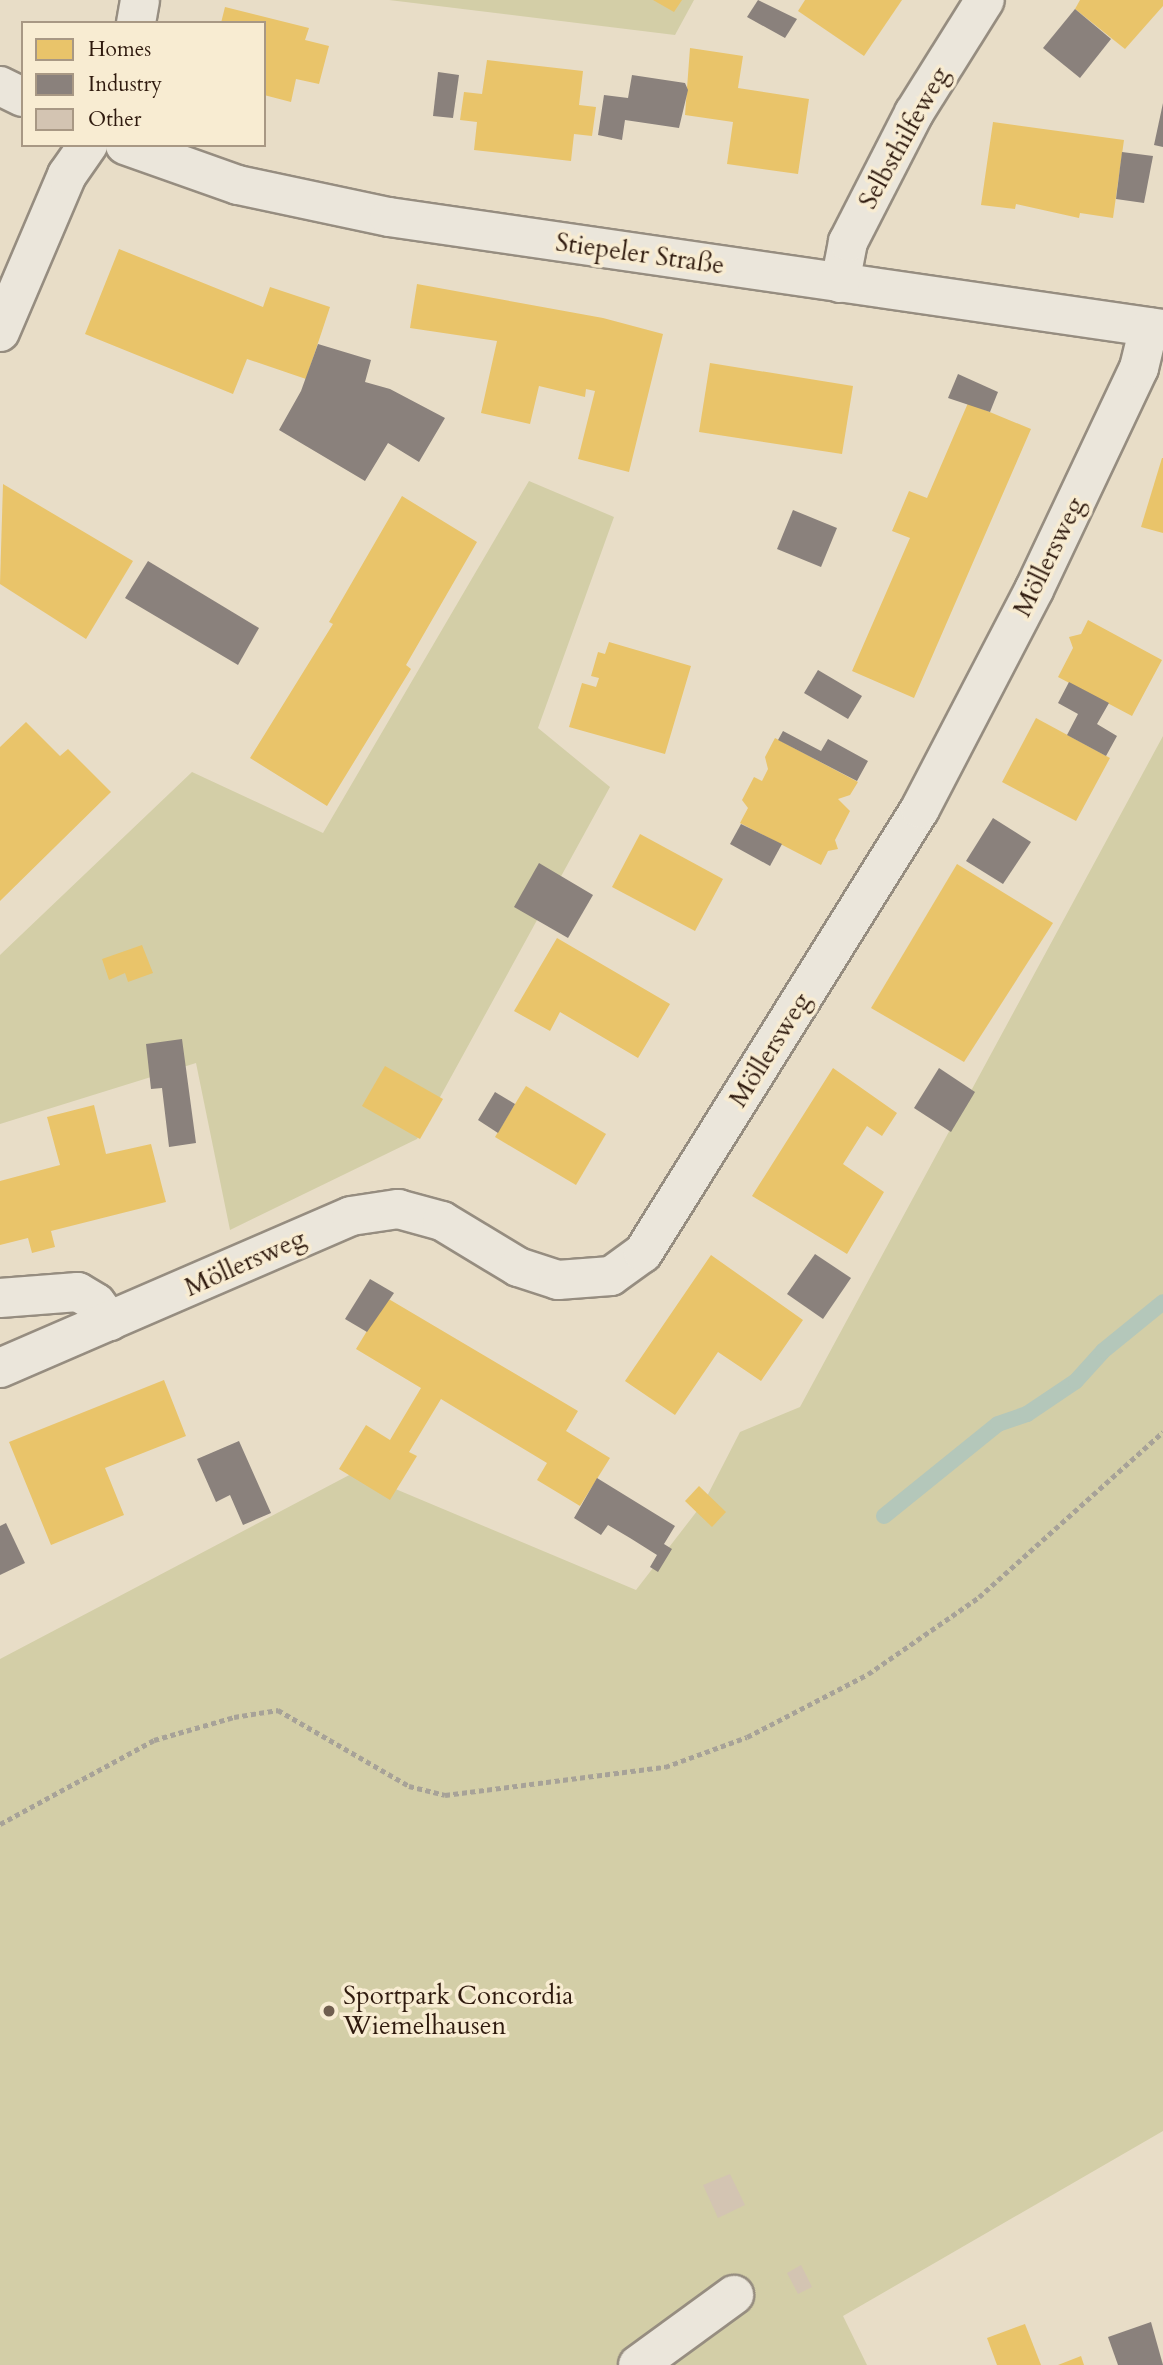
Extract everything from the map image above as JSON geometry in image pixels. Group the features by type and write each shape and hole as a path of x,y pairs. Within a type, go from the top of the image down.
{"street":[{"path":"136,21 140,0"},
{"name":"Selbsthilfeweg","path":"840,283 848,242 878,183 914,113 985,0"},
{"path":"0,86 21,96"},
{"path":"0,332 67,176 87,147"},
{"name":"Stiepeler Straße","path":"131,147 238,185 388,217 1156,328"},
{"name":"Möllersweg","path":"0,1368 351,1216 398,1209 442,1221 517,1267 558,1280 611,1276 643,1253 920,809 1046,565 1156,328"},
{"path":"0,1298 78,1292 96,1303 110,1321"},
{"path":"638,2365 734,2295"}],"path":[{"path":"0,1824 153,1740 234,1717 278,1710 409,1786 445,1795 665,1767 747,1737 868,1674 979,1597 1163,1432"}],"shaded area":[{"path":"389,0 694,0 675,35"},
{"path":"529,481 614,517 538,728 610,787 417,1139 230,1230 196,1063 0,1124 0,955 192,772 323,833"},
{"path":"1163,736 1163,2131 843,2316 867,2365 0,2365 0,1659 355,1472 636,1590 704,1502 740,1432 800,1407"}],"building: Homes":[{"path":"653,0 682,0 674,12"},
{"path":"805,0 902,0 864,56 798,11"},
{"path":"1080,0 1163,0 1163,6 1125,49 1075,9"},
{"path":"225,7 309,28 305,40 329,46 319,84 296,79 291,102 266,96 266,21 222,21"},
{"path":"690,48 743,56 738,88 809,99 798,174 727,164 733,122 685,115"},
{"path":"487,60 583,71 579,105 596,107 592,136 574,134 571,161 474,150 477,122 460,120 464,92 482,94"},
{"path":"993,122 1124,140 1113,218 1080,213 1079,218 1016,204 1015,209 981,205"},
{"path":"119,249 263,307 270,287 330,307 306,379 247,359 233,394 85,334"},
{"path":"417,284 603,318 663,334 629,472 578,459 595,391 586,389 585,397 539,386 530,424 481,413 497,341 410,328"},
{"path":"710,363 853,386 842,454 699,432"},
{"path":"968,403 1031,429 914,698 852,671 910,538 892,531 909,491 927,498"},
{"path":"1163,458 1163,533 1141,527"},
{"path":"3,484 133,561 86,639 0,584"},
{"path":"402,496 477,542 406,665 411,669 327,806 250,758 333,624 329,622"},
{"path":"1088,620 1162,660 1132,716 1058,677 1073,648 1069,637 1081,634"},
{"path":"609,642 691,666 665,754 569,727 582,683 596,687 599,678 591,676 598,652 605,654"},
{"path":"1036,718 1110,758 1076,821 1002,782"},
{"path":"26,722 60,756 68,749 111,792 0,901 0,747"},
{"path":"775,738 858,782 850,795 838,799 850,811 835,840 838,849 828,851 821,865 740,823 748,808 742,800 754,777 762,781 768,769 765,757"},
{"path":"640,834 723,879 695,931 612,887"},
{"path":"957,864 1053,923 964,1062 871,1008"},
{"path":"557,938 670,1004 638,1058 560,1012 550,1031 514,1011"},
{"path":"142,945 153,973 128,982 125,973 109,980 102,959"},
{"path":"385,1066 443,1099 420,1139 362,1106"},
{"path":"833,1068 897,1113 882,1136 867,1126 843,1164 884,1192 847,1254 752,1196"},
{"path":"526,1086 606,1134 576,1185 495,1137"},
{"path":"94,1105 106,1154 151,1144 166,1202 51,1231 55,1247 32,1253 28,1238 0,1245 0,1181 60,1165 47,1117"},
{"path":"711,1255 803,1320 761,1381 718,1352 675,1415 625,1381"},
{"path":"387,1298 578,1411 566,1431 610,1458 580,1506 537,1480 547,1463 441,1399 409,1452 417,1456 390,1500 339,1469 366,1425 390,1440 421,1388 356,1349"},
{"path":"164,1380 186,1436 105,1468 124,1515 51,1545 9,1442"},
{"path":"699,1486 726,1512 712,1527 685,1501"},
{"path":"1025,2324 1041,2365 997,2365 987,2338"},
{"path":"1081,2356 1084,2365 1058,2365"}],"building: Industry":[{"path":"758,0 797,19 785,38 747,17"},
{"path":"1075,9 1111,39 1080,78 1043,48"},
{"path":"438,72 459,75 453,118 433,116"},
{"path":"632,75 685,83 688,90 679,128 625,120 622,140 598,135 604,95 628,98"},
{"path":"1163,103 1163,147 1154,145"},
{"path":"1122,152 1153,156 1144,203 1116,199"},
{"path":"318,344 371,360 365,382 390,389 445,418 419,462 388,443 365,481 279,430 301,391"},
{"path":"958,374 998,392 990,412 948,398"},
{"path":"793,510 837,528 821,567 777,549"},
{"path":"148,561 259,628 238,665 125,598"},
{"path":"818,670 862,696 848,719 804,693"},
{"path":"1069,682 1109,703 1097,724 1117,736 1106,756 1067,735 1078,714 1058,703"},
{"path":"783,731 821,751 828,739 868,761 857,781 778,740"},
{"path":"993,818 1031,842 1003,884 966,861"},
{"path":"741,824 782,844 770,866 730,844"},
{"path":"539,863 593,895 568,938 514,907"},
{"path":"182,1039 196,1143 169,1147 162,1088 151,1089 146,1044"},
{"path":"939,1068 975,1092 951,1132 914,1108"},
{"path":"495,1092 515,1104 498,1133 478,1120"},
{"path":"815,1254 851,1278 823,1319 787,1294"},
{"path":"370,1279 394,1293 367,1332 345,1319"},
{"path":"239,1441 271,1513 243,1525 230,1495 216,1502 197,1459"},
{"path":"597,1478 675,1526 664,1544 672,1549 658,1572 650,1567 657,1555 608,1525 601,1535 574,1518"},
{"path":"6,1523 25,1563 0,1575 0,1526"},
{"path":"1151,2322 1163,2365 1118,2365 1108,2337"}],"building: Other":[{"path":"730,2174 745,2205 718,2218 703,2185"},
{"path":"801,2265 812,2287 798,2294 787,2273"}],"waterway":[{"path":"884,1516 998,1424 1027,1414 1076,1381 1103,1351 1163,1302"}],"place":[{"name":"Sportpark Concordia Wiemelhausen","path":"329,2011"}]}
